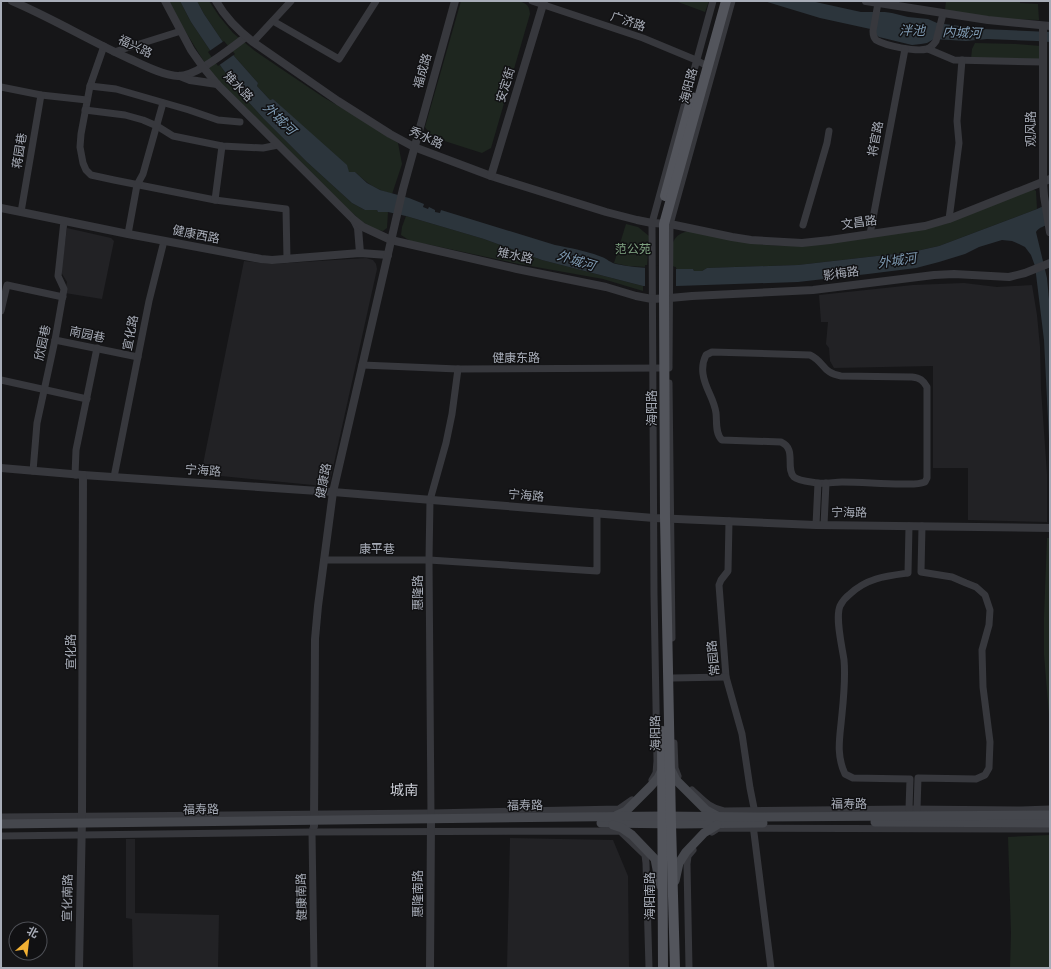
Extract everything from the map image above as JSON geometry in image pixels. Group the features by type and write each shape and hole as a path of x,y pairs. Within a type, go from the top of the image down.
{"main road":[{"name":"海阳路","path":"667,820 661,368 661,224 705,64 719,1"},
{"name":"海阳路","path":"705,64 726,1"},
{"path":"666,768 676,780 718,820 686,852 678,863 668,896 654,859 641,844 611,820 626,811 650,787 666,768"},
{"name":"福寿路","path":"1,830 82,826 314,823 611,820 754,820 829,822 1049,819"},
{"name":"海阳南路","path":"663,968 668,896 667,820"},
{"name":"福寿路","path":"1,824 82,826"},
{"name":"海阳南路","path":"668,896 675,968"}],"street":[{"name":"福兴路","path":"12,1 114,52 151,68 190,80 217,84"},
{"name":"雉水路","path":"165,1 191,50 206,66 217,84 354,220 363,227 391,240 517,269 606,287 636,296 661,296"},
{"name":"秀水路","path":"216,1 220,8 246,37 338,101 390,134 414,147 491,176 606,212 637,220 661,224"},
{"path":"254,42 292,1"},
{"path":"273,21 339,59 376,1"},
{"name":"福成路","path":"414,147 455,1"},
{"name":"广济路","path":"532,1 543,3 643,38 705,64"},
{"path":"705,64 713,1"},
{"path":"705,64 732,1"},
{"path":"866,1 943,14 1046,27"},
{"name":"安定街","path":"491,176 543,3"},
{"path":"878,3 873,31 875,39 904,49 918,50 928,48 936,41 943,14"},
{"name":"观风路","path":"1046,27 1043,43 1046,180 1044,196 1050,232"},
{"path":"114,52 181,31"},
{"path":"179,76 192,73 206,66 246,37"},
{"path":"104,46 90,86 85,110 80,146 83,163 86,170 91,175 137,185 215,200 286,209 287,259"},
{"path":"928,48 954,60 1043,62"},
{"name":"将官路","path":"870,234 904,49"},
{"path":"949,219 959,143 957,121 962,60"},
{"path":"90,86 116,90 189,110 218,120 240,122"},
{"path":"1,87 41,95 87,100"},
{"name":"蒋园巷","path":"21,212 41,95"},
{"path":"128,234 137,185 143,174 163,103"},
{"path":"85,110 125,115 144,120 174,136 222,146 263,148 278,145"},
{"path":"803,226 827,143 829,131"},
{"path":"215,200 222,146"},
{"name":"健康路","path":"314,823 315,639 333,492 414,147"},
{"name":"文昌路","path":"661,224 751,240 802,243 925,226 949,219 1046,180"},
{"name":"健康西路","path":"1,208 261,259 272,260 360,253 388,255"},
{"path":"354,220 358,228 360,253"},
{"name":"欣园巷","path":"33,470 37,423 55,340 64,289 58,276 64,221"},
{"name":"宣化路","path":"114,477 149,301 164,241"},
{"name":"影梅路","path":"661,296 692,296 813,290 934,275 954,274 1009,277 1049,264"},
{"path":"1,311 7,285 63,297"},
{"name":"南园巷","path":"55,340 138,357"},
{"path":"79,475 76,450 97,348"},
{"path":"712,352 810,355 816,358 825,369 833,375 912,377 920,378 924,381 927,387 927,478 925,482 918,484 842,482 822,483 798,480 793,477 791,472 789,450 786,444 781,442 722,440 719,437 714,402 711,394 706,388 703,373 703,361 706,355 712,352"},
{"name":"健康东路","path":"362,365 458,369 661,368"},
{"name":"惠隆路","path":"431,822 430,500 452,414 458,369"},
{"path":"1,380 87,399"},
{"name":"宁海路","path":"1,468 663,518 820,525 1050,528"},
{"name":"宣化路","path":"79,475 82,826"},
{"path":"820,525 822,483"},
{"name":"康平巷","path":"324,560 429,560 597,571 597,513"},
{"path":"663,518 673,678 675,768 678,778 706,804 715,809 754,820"},
{"path":"431,822 620,809 630,802 651,781 656,773 657,762 654,594 663,518"},
{"name":"常园路","path":"729,521 728,570 719,585 726,677 742,734 754,820 771,968"},
{"path":"908,573 909,526"},
{"path":"921,572 922,526"},
{"path":"921,572 952,577 966,582 985,595 990,610 990,618 982,650 982,668 990,742 990,768 985,775 976,779 853,778 845,774 839,755 845,679 838,616 840,606 855,589 872,580 893,575 921,572"},
{"path":"673,678 726,677"},
{"path":"917,809 918,778"},
{"path":"909,809 910,779"},
{"path":"689,968 688,856 708,834 718,828 754,820 909,809 1021,810 1049,819"},
{"path":"1,817 82,826"},
{"path":"431,822 620,831 645,855 649,968"},
{"name":"惠隆南路","path":"430,968 431,822"},
{"name":"健康南路","path":"314,823 314,968"},
{"path":"1,836 82,826"},
{"name":"宣化南路","path":"79,968 82,826"}],"shaded area":[{"path":"67,228 111,238 114,241 102,299 65,293 67,282 61,272"},
{"path":"366,258 373,260 377,269 330,481 323,486 201,474 244,261 271,264"},
{"path":"964,283 997,287 1032,285 1040,347 1041,389 1047,474 1047,522 968,520 968,468 933,468 933,366 834,368 830,361 829,348 826,344 828,322 821,322 819,295 913,285"},
{"path":"510,838 613,840 628,876 629,968 507,968"},
{"path":"126,839 135,839 135,913 219,915 218,968 133,968 132,919 126,918"}],"green space":[{"path":"169,1 180,1 191,22 222,68 243,96 263,118 307,162 352,203 365,210 388,212 387,228 383,231 374,229 354,215 211,73 179,21"},
{"path":"197,1 209,1 233,33 255,51 323,97 398,143 402,164 392,194 372,186 355,172 349,172 273,99 270,100 257,86 258,83 227,48"},
{"path":"461,1 519,1 527,5 530,14 491,148 482,153 432,137 425,127"},
{"path":"709,1 705,12 678,2"},
{"path":"946,1 1020,1 1020,3 1038,4 1039,20 1003,19 945,10"},
{"path":"975,43 1041,46 1039,61 971,59 972,49"},
{"path":"1032,188 1036,191 1037,209 939,246 912,252 798,265 707,268 702,271 694,271 693,269 677,269 673,266 672,249 675,239 682,233 689,231 743,242 790,246 945,224"},
{"path":"406,216 484,239 542,260 643,286 643,291 603,279 519,264 412,242 401,235"},
{"name":"范公苑","path":"626,224 638,227 649,236 647,267 628,266 614,263"},
{"path":"1047,538 1050,538 1050,727 1044,655"},
{"path":"1050,835 1050,968 1010,968 1011,933 1008,837"}],"water":[{"name":"外城河","path":"180,1 197,1 227,48 258,83 257,86 270,100 273,99 347,165 349,172 355,172 367,183 380,190 424,204 423,207 428,209 429,207 435,210 435,212 440,213 441,210 555,245 590,253 616,264 645,268 693,269 694,271 702,271 707,268 798,265 912,252 939,246 1050,203 1050,224 1040,228 1036,232 1047,278 1050,310 1050,459 1044,340 1035,266 1031,255 1025,247 1012,241 1002,240 979,247 965,254 916,268 798,282 643,286 542,260 484,239 406,216 388,212 378,212 377,210 365,210 352,203 307,162 243,96 191,22"},
{"path":"764,1 811,1 861,12 892,13 952,25 983,29 1050,32 1050,42 987,39 966,41 934,39 927,43 912,45 879,37 875,34 875,30 820,18"}],"pier":[{"path":"224,41 235,54 218,66 208,52"},
{"path":"645,265 676,267 676,288 645,288"}],"district":[{"name":"城南","path":"404,790"}],"water label":[{"name":"泮池","path":"912,31"},
{"name":"内城河","path":"962,33"}]}
